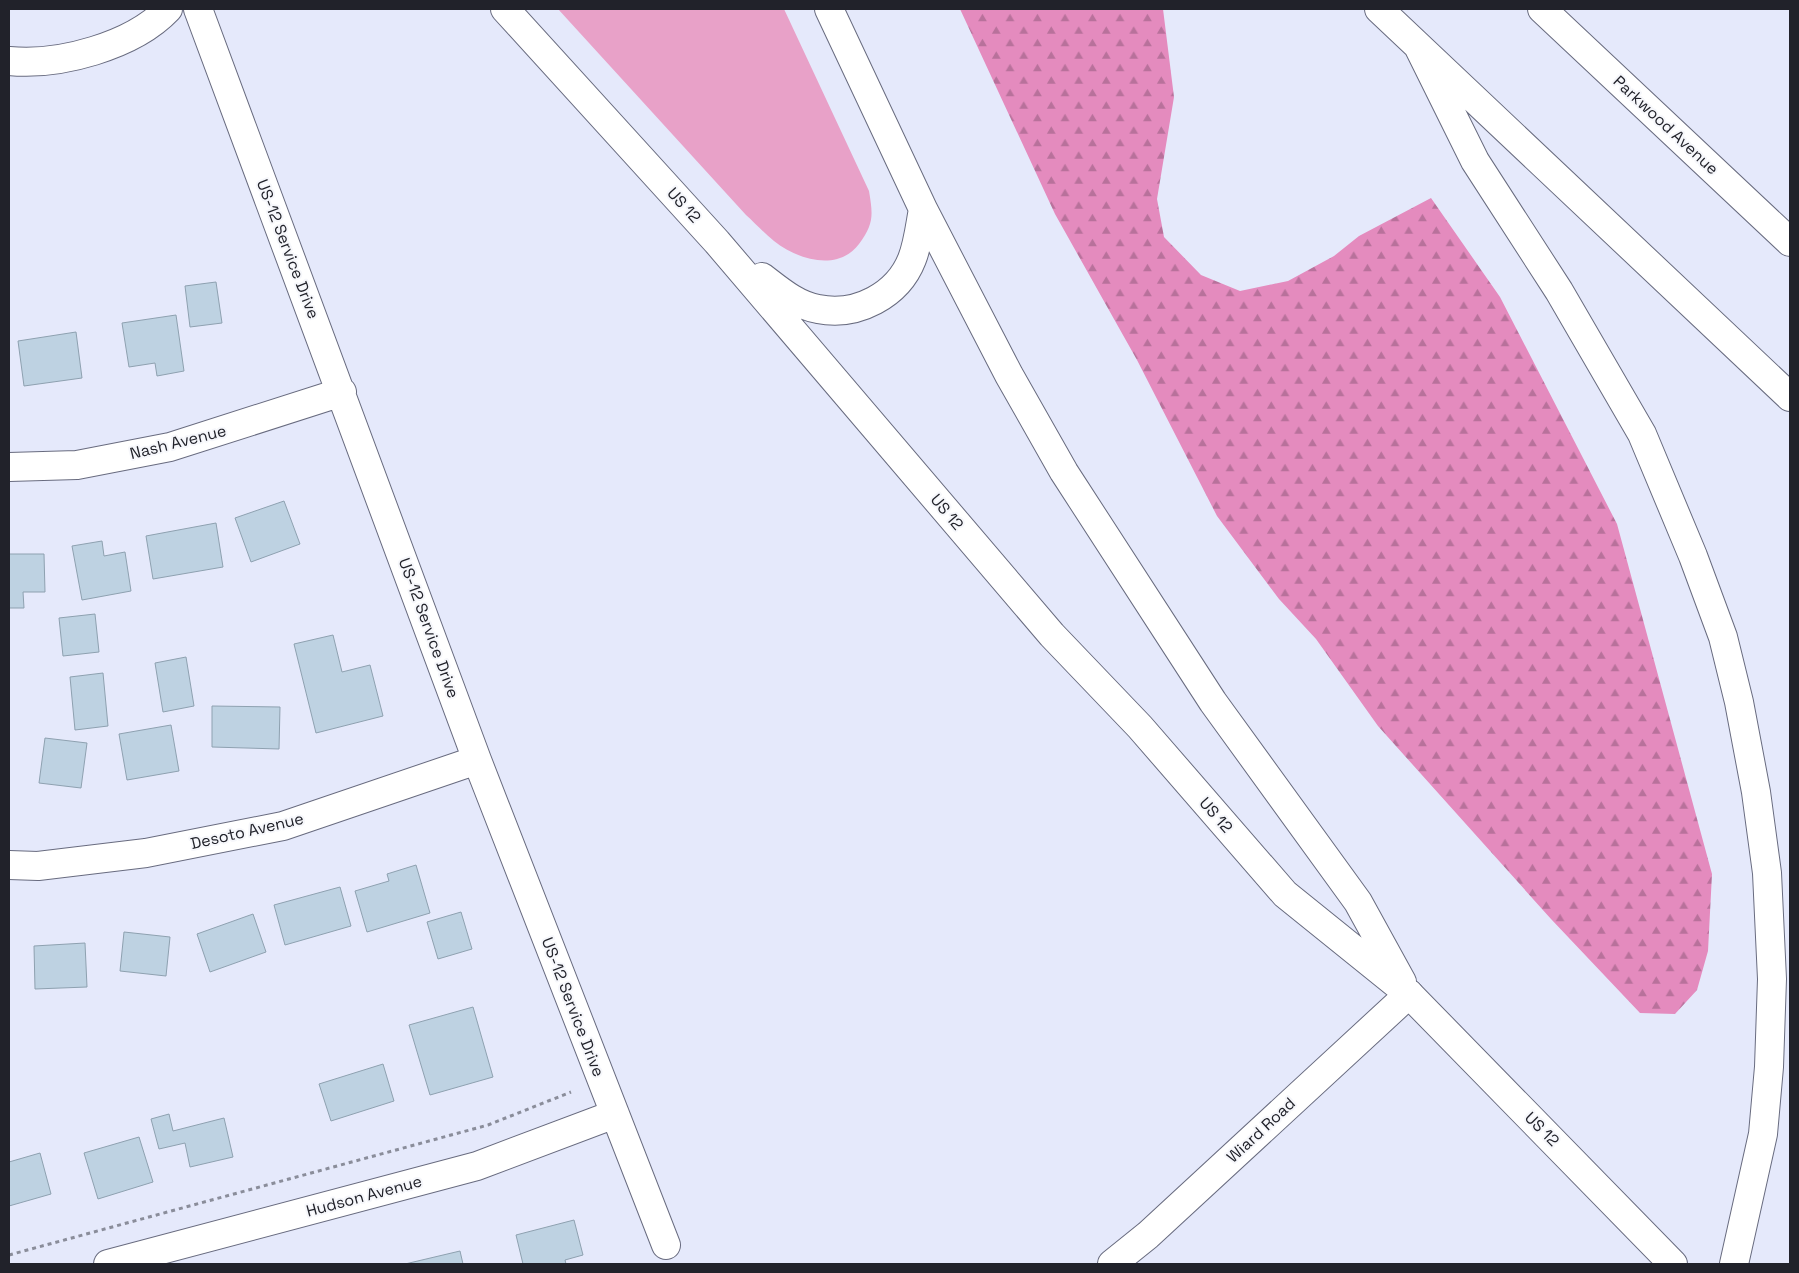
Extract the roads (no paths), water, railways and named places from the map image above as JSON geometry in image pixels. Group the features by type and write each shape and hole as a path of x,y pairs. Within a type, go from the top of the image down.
{"main road":[{"path":"9,60 61,60 106,46 153,24 168,9"},
{"name":"US-12 Service Drive","path":"198,9 342,392 477,760 666,1245"},
{"name":"US 12","path":"506,9 717,242 1052,635 1140,727 1285,894 1409,994 1673,1264"},
{"name":"US 12","path":"829,9 923,209 1009,375 1064,472 1213,702 1358,902 1409,994"},
{"path":"1379,9 1790,397"},
{"name":"Parkwood Avenue","path":"1542,9 1790,242"},
{"path":"1418,46 1475,161 1559,291 1642,434 1693,556 1723,637 1753,774 1768,873 1772,979 1770,1067 1763,1134 1734,1264"},
{"path":"717,242 788,298 818,309 840,311 861,308 881,297 900,280 913,258 923,209"},
{"name":"Nash Avenue","path":"9,467 77,465 170,447 342,392"},
{"name":"Desoto Avenue","path":"9,865 38,866 146,853 283,826 477,760"},
{"name":"Wiard Road","path":"1112,1264 1148,1235 1409,994"},
{"name":"Hudson Avenue","path":"108,1264 477,1166 615,1114"}]}
